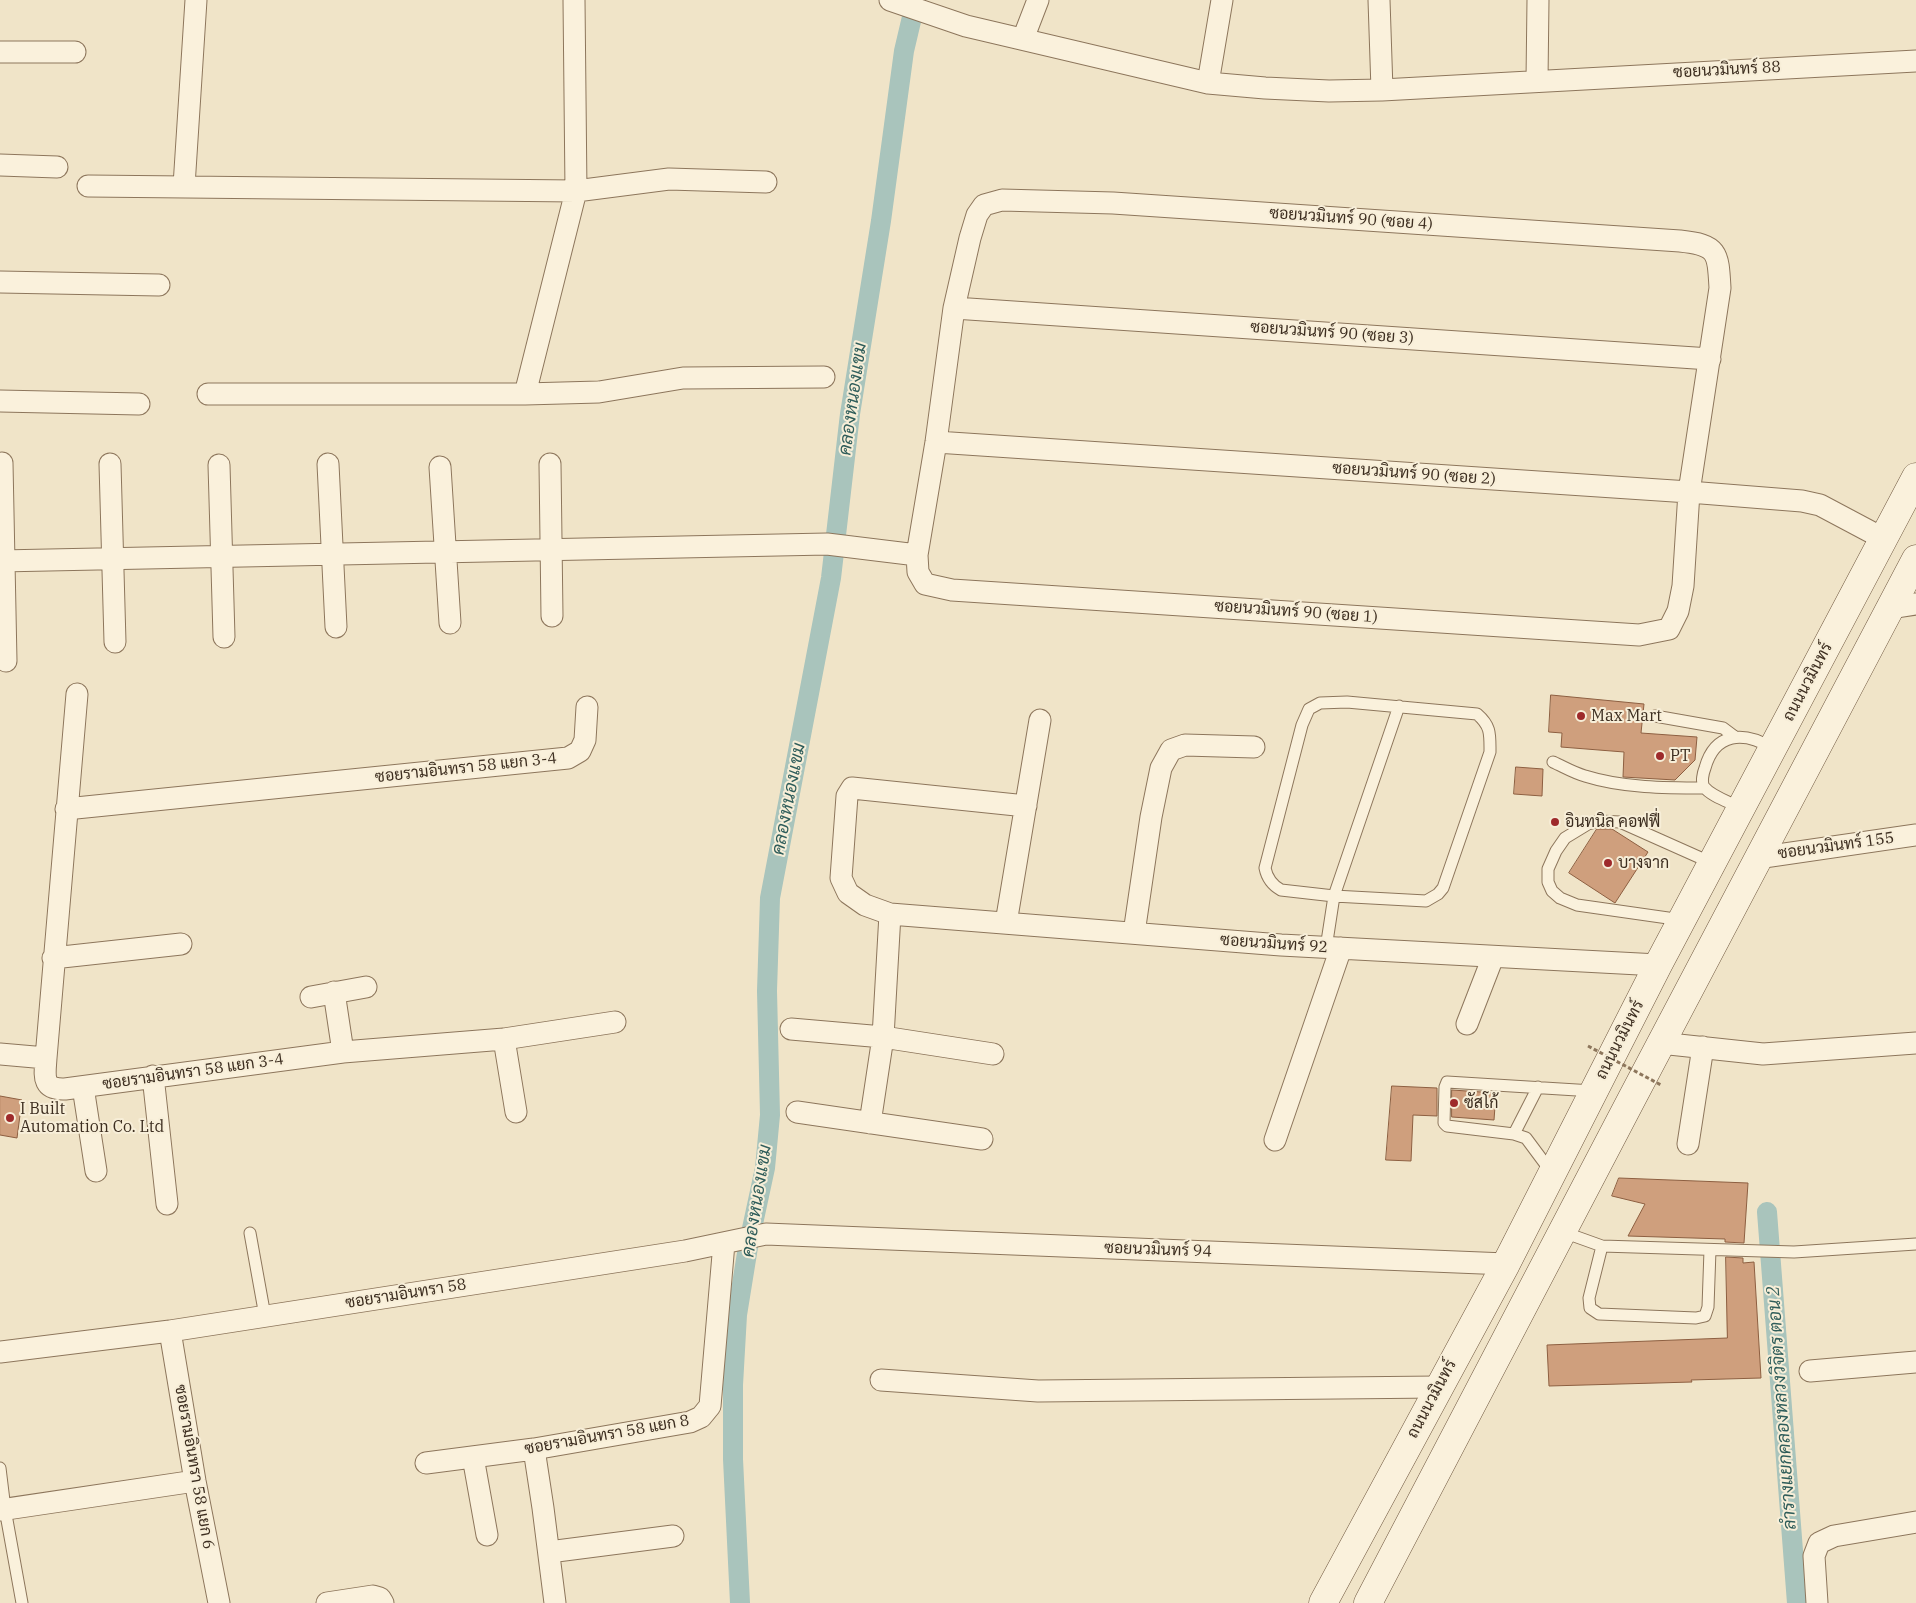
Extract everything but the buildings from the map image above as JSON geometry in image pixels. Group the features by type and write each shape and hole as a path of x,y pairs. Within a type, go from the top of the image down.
{"main road":[{"name":"ถนนนวมินทร์","path":"1323,1603 1506,1264 1658,965 1916,478"},
{"path":"1368,1603 1757,858 1903,606 1916,560"},
{"path":"1506,1264 1537,1282"}],"street":[{"path":"184,186 196,0"},
{"path":"525,394 576,191 574,0"},
{"name":"ซอยนวมินทร์ 88","path":"890,0 966,26 1208,83 1265,88 1320,91 1382,90 1538,80 1916,61"},
{"path":"1023,39 1038,0"},
{"path":"1208,83 1222,0"},
{"path":"1379,0 1382,90"},
{"path":"1538,0 1538,80"},
{"path":"0,52 75,52"},
{"path":"0,165 57,167"},
{"path":"88,186 576,191 668,180 766,182"},
{"name":"ซอยนวมินทร์ 90 (ซอย 4)","path":"954,308 970,238 977,216 984,205 1002,200 1113,202 1699,243 1713,250 1718,260 1720,288 1710,359"},
{"path":"0,282 159,285"},
{"path":"2,561 827,544 917,555 936,442 954,308"},
{"name":"ซอยนวมินทร์ 90 (ซอย 3)","path":"954,308 1710,359"},
{"path":"1689,492 1710,359"},
{"path":"208,394 525,394 599,392 683,378 824,377"},
{"path":"0,401 139,404"},
{"name":"ซอยนวมินทร์ 90 (ซอย 2)","path":"936,442 1802,501 1820,506 1884,539"},
{"path":"2,463 2,561 6,661"},
{"path":"110,464 115,642"},
{"path":"328,464 336,627"},
{"path":"550,464 552,616"},
{"path":"219,465 224,638"},
{"path":"440,468 450,623"},
{"name":"ซอยนวมินทร์ 90 (ซอย 1)","path":"917,555 918,572 925,584 952,590 1639,635 1669,629 1678,611 1683,586 1689,492"},
{"name":"ซอยรามอินทรา 58 แยก 3-4","path":"76,694 74,742 53,958 45,1080 48,1085 59,1089 83,1087 153,1076 343,1052 504,1039 615,1022"},
{"name":"ซอยรามอินทรา 58 แยก 3-4","path":"66,809 568,758 580,751 586,740 587,707"},
{"path":"1006,923 1040,720"},
{"path":"1134,933 1151,817 1161,768 1171,750 1185,745 1254,747"},
{"name":"ซอยนวมินทร์ 92","path":"1026,806 852,788 847,796 841,878 848,893 865,905 890,914 1334,948 1658,965"},
{"name":"ซอยนวมินทร์ 155","path":"1757,858 1916,835"},
{"path":"870,1123 882,1037 890,914"},
{"path":"53,958 181,944"},
{"path":"1275,1140 1334,948"},
{"path":"1467,1024 1492,957"},
{"path":"311,997 366,987"},
{"path":"334,992 343,1052"},
{"path":"791,1029 882,1037 994,1054"},
{"path":"504,1039 516,1112"},
{"path":"1660,1043 1763,1054 1916,1043"},
{"path":"1688,1144 1702,1048"},
{"path":"0,1054 46,1058"},
{"path":"153,1076 167,1204"},
{"path":"83,1087 96,1170"},
{"path":"797,1112 982,1139"},
{"name":"ซอยรามอินทรา 58","path":"0,1352 170,1331 685,1251 766,1234 811,1236"},
{"name":"ซอยนวมินทร์ 94","path":"811,1236 1506,1264"},
{"name":"ซอยรามอินทรา 58 แยก 8","path":"426,1463 534,1448 690,1422 701,1418 710,1406 728,1242"},
{"name":"ซอยรามอินทรา 58 แยก 6","path":"170,1331 195,1481 219,1603"},
{"path":"1810,1371 1916,1362"},
{"path":"880,1380 1038,1390 1438,1387"},
{"path":"534,1448 555,1603"},
{"path":"473,1457 487,1535"},
{"path":"3,1509 195,1481"},
{"path":"1817,1603 1814,1556 1818,1543 1834,1536 1916,1522"},
{"path":"549,1552 673,1536"},
{"path":"327,1603 373,1596 380,1598 383,1603"}],"lane":[{"path":"1347,702 1477,714 1486,722 1490,734 1490,752 1443,888 1438,894 1426,901 1418,902 1334,896 1281,890 1270,881 1265,868 1302,725 1309,708 1320,703 1347,702"},
{"path":"1334,948 1334,896 1399,706"},
{"path":"1655,716 1723,728 1735,737"},
{"path":"1705,788 1703,783 1704,772 1710,753 1719,744 1735,737 1752,738 1773,749"},
{"path":"1553,762 1585,776 1612,782 1664,788 1705,788 1742,808"},
{"path":"1682,920 1577,905 1560,898 1552,891 1548,882 1548,869 1556,851 1565,838 1588,824 1599,821 1620,822 1712,863"},
{"path":"1552,1172 1526,1138 1514,1134 1447,1126 1444,1124 1445,1086 1447,1082 1593,1091"},
{"path":"1514,1134 1538,1087"},
{"path":"1563,1232 1602,1246 1710,1250 1794,1252 1916,1244"},
{"path":"250,1233 265,1316"},
{"path":"1602,1246 1589,1298 1590,1308 1599,1314 1696,1318 1704,1316 1708,1307 1710,1250"},
{"path":"0,1468 3,1509 22,1603"}],"path":[{"path":"1588,1046 1661,1086"}],"waterway":[{"name":"คลองหนองแขม","path":"740,1603 733,1459 733,1385 737,1315 748,1247 765,1168 770,1115 767,991 770,898 831,578 850,414 881,221 904,51 916,0"},
{"name":"ลำรางแยกคลองหลวงวิจิตร ตอน 2","path":"1767,1212 1797,1603"}],"place":[{"name":"Max Mart","path":"1581,716"},
{"name":"PT","path":"1660,756"},
{"name":"อินทนิล คอฟฟี่","path":"1555,822"},
{"name":"บางจาก","path":"1608,863"},
{"name":"ซัสโก้","path":"1454,1103"},
{"name":"I Built Automation Co. Ltd","path":"10,1118"}]}
